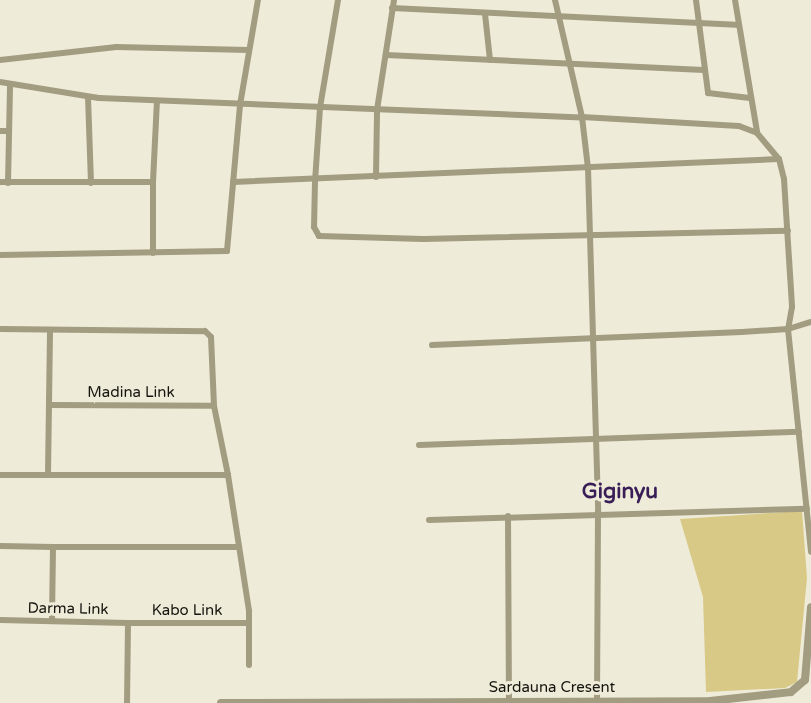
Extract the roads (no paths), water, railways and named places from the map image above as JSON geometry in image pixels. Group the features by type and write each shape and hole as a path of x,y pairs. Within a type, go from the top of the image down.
{"street":[{"path":"0,255 227,251 240,105 258,0"},
{"path":"338,0 320,108 315,181 314,227 326,239 788,231"},
{"path":"376,177 377,110 394,0"},
{"path":"555,0 572,64 582,117 588,168 597,437 597,701"},
{"path":"696,0 704,70 710,96 750,98"},
{"path":"735,0 736,25 757,133"},
{"path":"392,8 560,19 736,25"},
{"path":"485,14 490,60"},
{"path":"0,60 116,47 249,50"},
{"path":"386,55 704,70"},
{"path":"0,82 88,97 240,105 582,117 739,126 757,133 779,159 788,231 792,307 788,329 811,552"},
{"path":"8,183 10,84"},
{"path":"88,97 91,183"},
{"path":"153,253 153,182 157,101"},
{"path":"0,130 9,131"},
{"path":"233,182 315,181 779,159"},
{"path":"0,183 153,182"},
{"path":"432,345 788,329 811,322"},
{"path":"0,329 205,331 211,337 214,406 239,547 249,665"},
{"path":"48,476 50,330"},
{"name":"Madina Link","path":"49,405 214,406"},
{"path":"419,445 597,437 799,432"},
{"path":"0,476 228,475"},
{"path":"429,520 598,512 807,508"},
{"path":"508,516 508,702"},
{"path":"0,546 239,547"},
{"path":"52,620 53,547"},
{"name":"Sardauna Cresent","path":"221,703 710,702 800,688 805,680 811,608"},
{"name":"Darma Link","path":"0,620 128,623 127,703"},
{"name":"Kabo Link","path":"128,623 247,623"}],"district":[{"name":"Giginyu","path":"620,492"}]}
